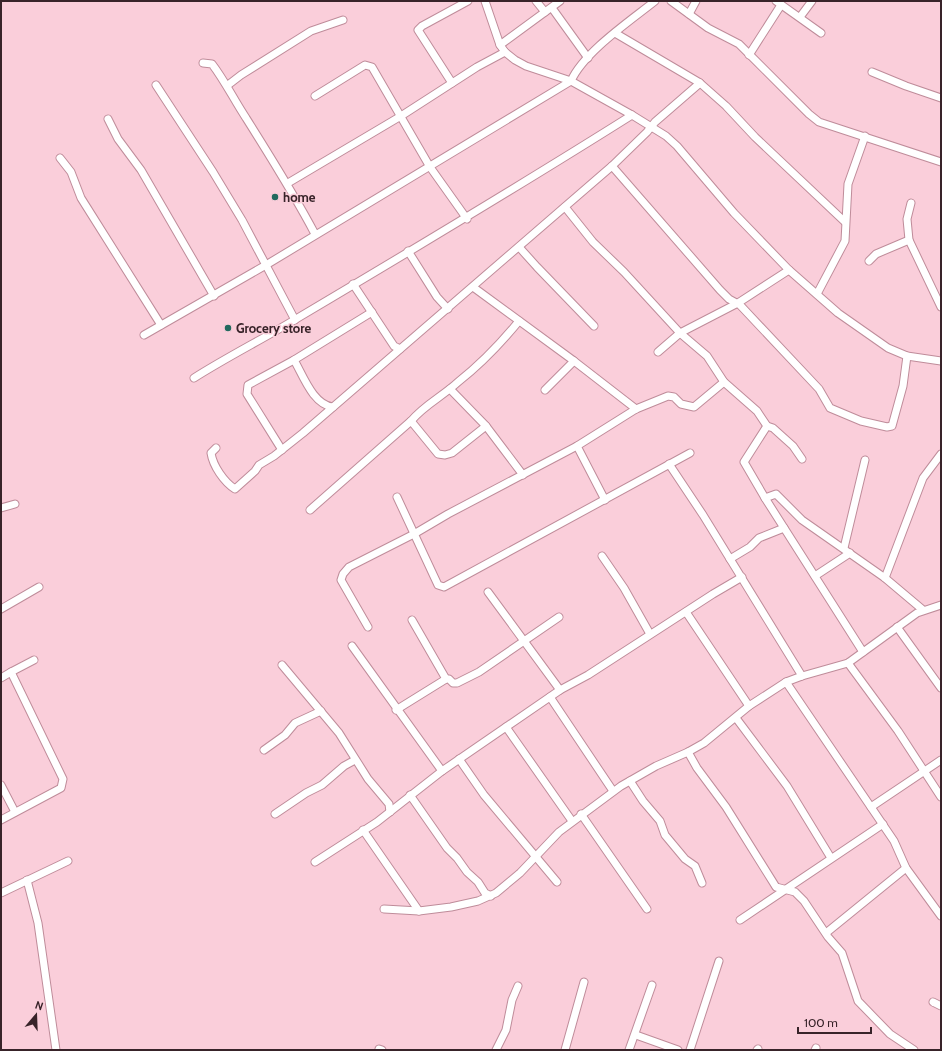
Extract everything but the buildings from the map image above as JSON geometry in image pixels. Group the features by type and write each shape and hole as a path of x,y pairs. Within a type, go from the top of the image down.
{"street":[{"path":"452,83 418,30 422,26 468,1"},
{"path":"485,1 500,45 505,52 526,66 571,81 651,126 677,146 734,213 789,270 871,338 888,348 907,356 941,361"},
{"path":"536,1 545,12"},
{"path":"500,45 560,1"},
{"path":"144,335 214,296 571,81 588,58 615,33 655,1"},
{"path":"671,1 708,28 739,44 809,114 819,122 941,162"},
{"path":"689,14 696,1"},
{"path":"800,17 812,1"},
{"path":"749,55 779,3 821,33"},
{"path":"552,8 588,58"},
{"path":"228,85 241,75 311,31 343,20"},
{"path":"615,33 700,84 726,106 760,142 845,222"},
{"path":"288,183 505,52"},
{"path":"203,63 212,64 228,85 244,114 288,183 315,234"},
{"path":"316,96 365,65 369,65 374,69 430,167 467,218"},
{"path":"872,72 941,98"},
{"path":"216,448 211,453 212,459 223,476 235,489 255,471 259,465 282,450 565,208 612,166 651,126 700,84"},
{"path":"156,86 213,172 266,265 295,320"},
{"path":"194,378 219,362 295,320 408,251 467,218 632,115"},
{"path":"108,119 118,140 141,170 214,296"},
{"path":"817,294 845,241 848,184 865,136"},
{"path":"60,158 71,172 81,198 161,325"},
{"path":"612,166 720,290 729,299 738,302 820,389 828,405 861,421 886,427 894,424 904,386 907,356"},
{"path":"911,203 907,218 909,240 941,306"},
{"path":"565,208 593,242 624,272 680,333 707,356 724,382 756,411 767,426 773,428 793,446 802,459"},
{"path":"869,261 876,254 909,240"},
{"path":"519,247 536,267 594,326"},
{"path":"408,251 437,297 448,309"},
{"path":"658,352 680,333 738,302 789,270"},
{"path":"354,284 394,346 400,349"},
{"path":"473,287 574,361 636,409"},
{"path":"282,450 246,392 248,385 294,360 372,312"},
{"path":"310,510 410,421 417,413 450,389 490,353 519,321"},
{"path":"294,360 318,401 326,406 333,407"},
{"path":"545,390 574,361"},
{"path":"368,628 341,577 349,567 414,534 577,446 636,409 671,396 681,404 694,407 724,382"},
{"path":"450,389 486,426 524,475"},
{"path":"410,421 438,454 445,456 452,453 486,426"},
{"path":"767,426 744,462 765,498 863,652"},
{"path":"577,446 605,500"},
{"path":"397,497 438,585 444,587 690,453"},
{"path":"885,578 923,478 941,454"},
{"path":"844,548 865,460"},
{"path":"669,464 742,577 802,676"},
{"path":"765,498 776,494 802,520 885,578 923,610"},
{"path":"1,508 15,504"},
{"path":"730,559 750,547 758,538 784,528"},
{"path":"815,576 850,553"},
{"path":"602,556 624,588 650,634"},
{"path":"315,862 390,812 442,771 560,690 588,675 650,634 742,577"},
{"path":"1,609 39,587"},
{"path":"488,592 560,690"},
{"path":"384,909 419,911 469,904 491,896 503,889 572,821 613,791 656,766 688,752 704,743 749,706 786,682 802,676 848,664 897,627 923,610 941,605"},
{"path":"686,612 749,706"},
{"path":"412,620 446,679 449,679 453,683 457,683 479,672 559,617"},
{"path":"897,627 941,688"},
{"path":"352,646 368,670 386,692 396,710 442,771"},
{"path":"1,678 34,660"},
{"path":"848,664 898,731 941,797"},
{"path":"282,665 339,733 355,760 389,804 390,812"},
{"path":"1,820 61,788 63,779 12,672"},
{"path":"396,710 446,679"},
{"path":"786,682 894,841 906,868 941,916"},
{"path":"550,697 613,791"},
{"path":"264,750 285,735 295,723 321,711"},
{"path":"736,718 787,786 831,858"},
{"path":"506,727 572,821"},
{"path":"688,752 697,768 726,807 776,887 795,892 804,901 842,953 858,1001 890,1034 914,1050"},
{"path":"459,759 474,783 557,882"},
{"path":"275,814 306,792 322,785 344,766 355,760"},
{"path":"871,807 941,760"},
{"path":"630,781 643,801 660,821 665,835 685,859 695,866 702,884"},
{"path":"1,785 15,812"},
{"path":"410,795 447,848 457,858 467,872 478,882 485,893 491,896"},
{"path":"389,804 398,806"},
{"path":"581,814 647,909"},
{"path":"740,920 882,824"},
{"path":"363,830 419,911"},
{"path":"1,893 68,862"},
{"path":"826,933 906,868"},
{"path":"27,880 38,923 56,1050"},
{"path":"690,1050 720,961"},
{"path":"565,1050 584,982"},
{"path":"629,1050 636,1035 652,985"},
{"path":"499,1049 506,1030 512,1000 518,986"},
{"path":"933,1002 941,1006"},
{"path":"636,1035 678,1050"}],"place":[{"name":"home","path":"275,197"},
{"name":"Grocery store","path":"228,328"}]}
